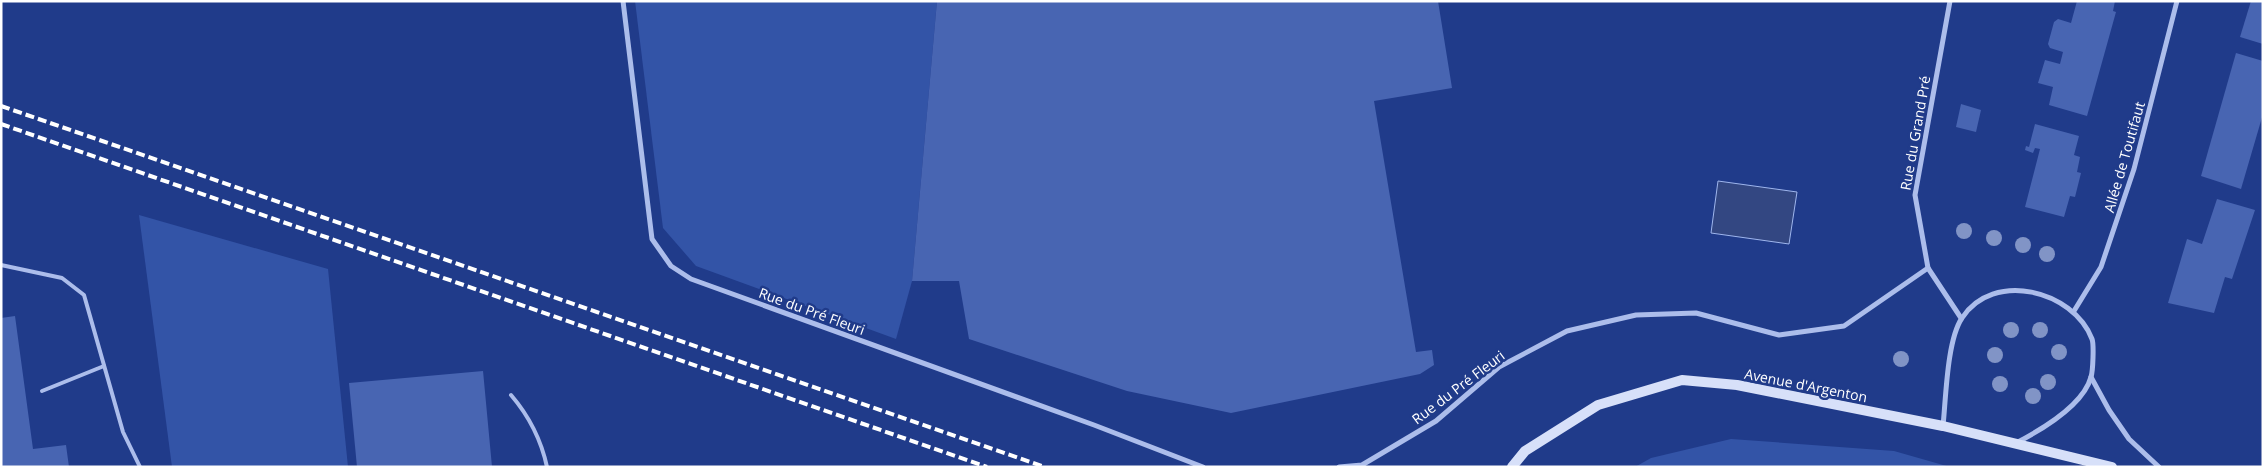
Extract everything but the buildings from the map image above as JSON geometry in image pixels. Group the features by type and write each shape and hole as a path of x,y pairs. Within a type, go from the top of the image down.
{"main road":[{"name":"Avenue d'Argenton","path":"1512,467 1525,451 1598,405 1682,380 1737,385 1943,426 2112,467"}],"street":[{"name":"Rue du Pré Fleuri","path":"623,1 652,239 670,266 691,280 1094,425 1203,467"},
{"name":"Rue du Grand Pré","path":"1950,1 1915,195 1928,268 1962,318"},
{"name":"Allée de Toutifaut","path":"2074,312 2101,268 2131,178 2177,1"},
{"name":"Rue du Pré Fleuri","path":"1340,467 1362,465 1427,426 1499,367 1567,331 1636,315 1696,312 1779,335 1844,326 1928,268"},
{"path":"1943,426 1952,343 1962,318 1979,300 2002,290 2034,291 2074,312 2092,340 2091,377 2077,401 2048,427 2016,444"},
{"path":"2091,377 2109,410 2129,439 2159,467"}],"lane":[{"path":"1,265 62,278 72,283 84,295 123,432 140,467"},
{"path":"42,390 104,366"},
{"path":"511,395 527,414 539,440 546,467"}],"shaded area":[{"path":"635,1 937,1 912,281 896,339 696,266 663,228"},
{"path":"1718,181 1797,192 1789,244 1711,233"},
{"path":"139,215 328,269 348,467 172,467"},
{"path":"1731,439 1894,451 1950,467 1635,467 1651,458"}],"railway":[{"path":"1,106 1045,467"},
{"path":"1,124 987,467"}]}
